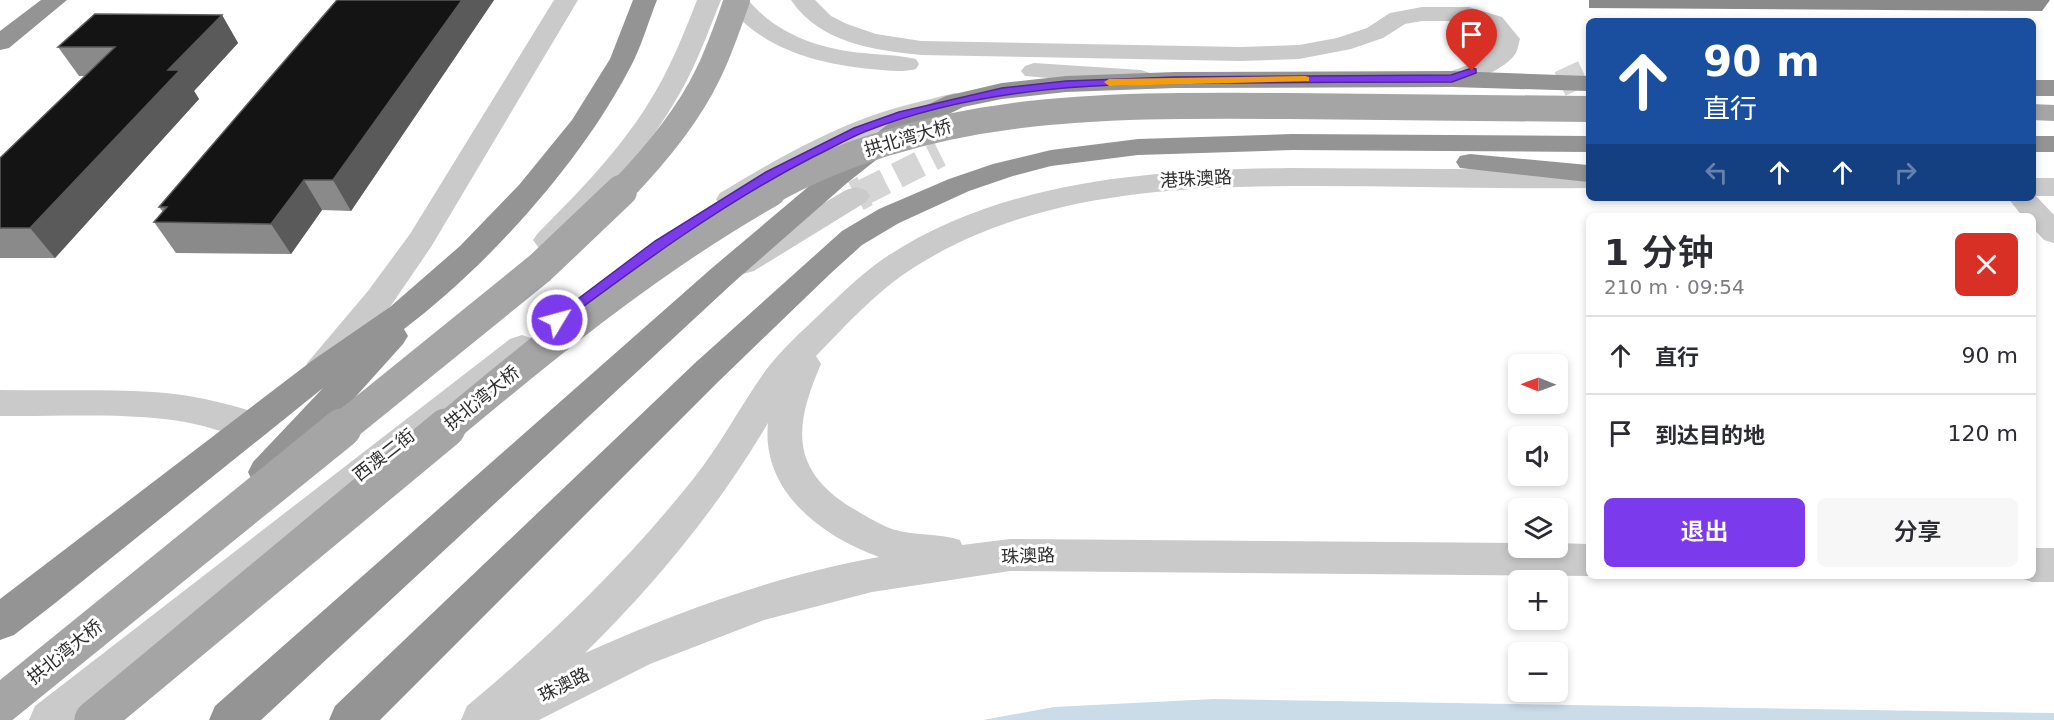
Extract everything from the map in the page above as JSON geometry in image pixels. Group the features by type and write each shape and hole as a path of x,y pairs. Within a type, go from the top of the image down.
{"highway":[{"path":"0,43 55,0"},
{"path":"0,622 154,505 317,374 413,304 472,250 522,199 564,150 596,104 621,60 645,0"},
{"path":"238,713 723,275 837,177 900,128 955,101 1002,91 1066,84 1175,80 1452,79 1586,84"},
{"path":"1292,142 1586,177"},
{"path":"350,720 698,380 852,238 889,216 959,185 1003,170 1051,158 1138,147 1292,142 1586,144"},
{"path":"2036,144 2054,144"},
{"path":"251,488 356,377 392,335 413,304"}],"main road":[{"name":"拱北湾大桥","path":"0,705 540,268 590,223 655,152 684,116 704,82 737,0"},
{"path":"2036,108 2049,93"},
{"name":"拱北湾大桥","path":"94,720 569,327 655,264 730,214 802,173 919,132 992,117 1074,108 1141,105 1586,109"}],"street":[{"path":"317,374 379,299 421,240 566,0"},
{"path":"0,684 251,488 537,252 616,168 650,122 674,81 710,0"},
{"path":"737,0 746,15 768,32 788,42 825,54 858,61 1175,80"},
{"path":"803,0 821,20 839,30 875,41 921,48 1240,54 1299,52 1342,44 1375,33 1398,18 1422,14 1468,14 1494,22 1508,39 1504,53 1492,63 1452,79"},
{"name":"西澳二街","path":"50,720 433,416 659,244 770,175 858,130 903,114 955,101"},
{"name":"港珠澳路","path":"838,315 863,290 893,266 956,233 1029,204 1118,185 1172,179 1233,177 1586,177"},
{"path":"2036,187 2054,187"},
{"path":"723,275 856,196"},
{"path":"2025,201 2036,213"},
{"path":"2036,213 2054,233"},
{"path":"838,315 806,360 785,416 784,439 788,459 804,490 823,507 856,529 890,544 928,551 1016,555"},
{"path":"482,720 534,677 586,628 632,578 711,483 789,364 838,315"},
{"path":"0,403 155,405 195,411 254,426"},
{"name":"珠澳路","path":"499,720 607,663 699,625 778,598 852,579 919,566 1016,555 1586,560"},
{"path":"2036,565 2054,565"}],"water":[{"path":"1214,699 2054,713 2054,720 983,720 1054,707"}],"building":[{"path":"337,0 462,0 333,180 304,180 271,224 154,222 167,207 159,207"},
{"path":"95,14 222,15 168,70 180,70 30,228 0,228 0,158 115,47 58,47"}],"tunnel":[{"path":"1560,84 1586,72"},
{"path":"862,193 940,154"},
{"path":"856,196 865,191"}],"slow traffic":[{"path":"1109,82 1305,79"}],"route":[{"path":"557,320 659,244 770,175 858,130 903,114 1002,91 1066,84 1175,80 1452,79 1472,71"}]}
